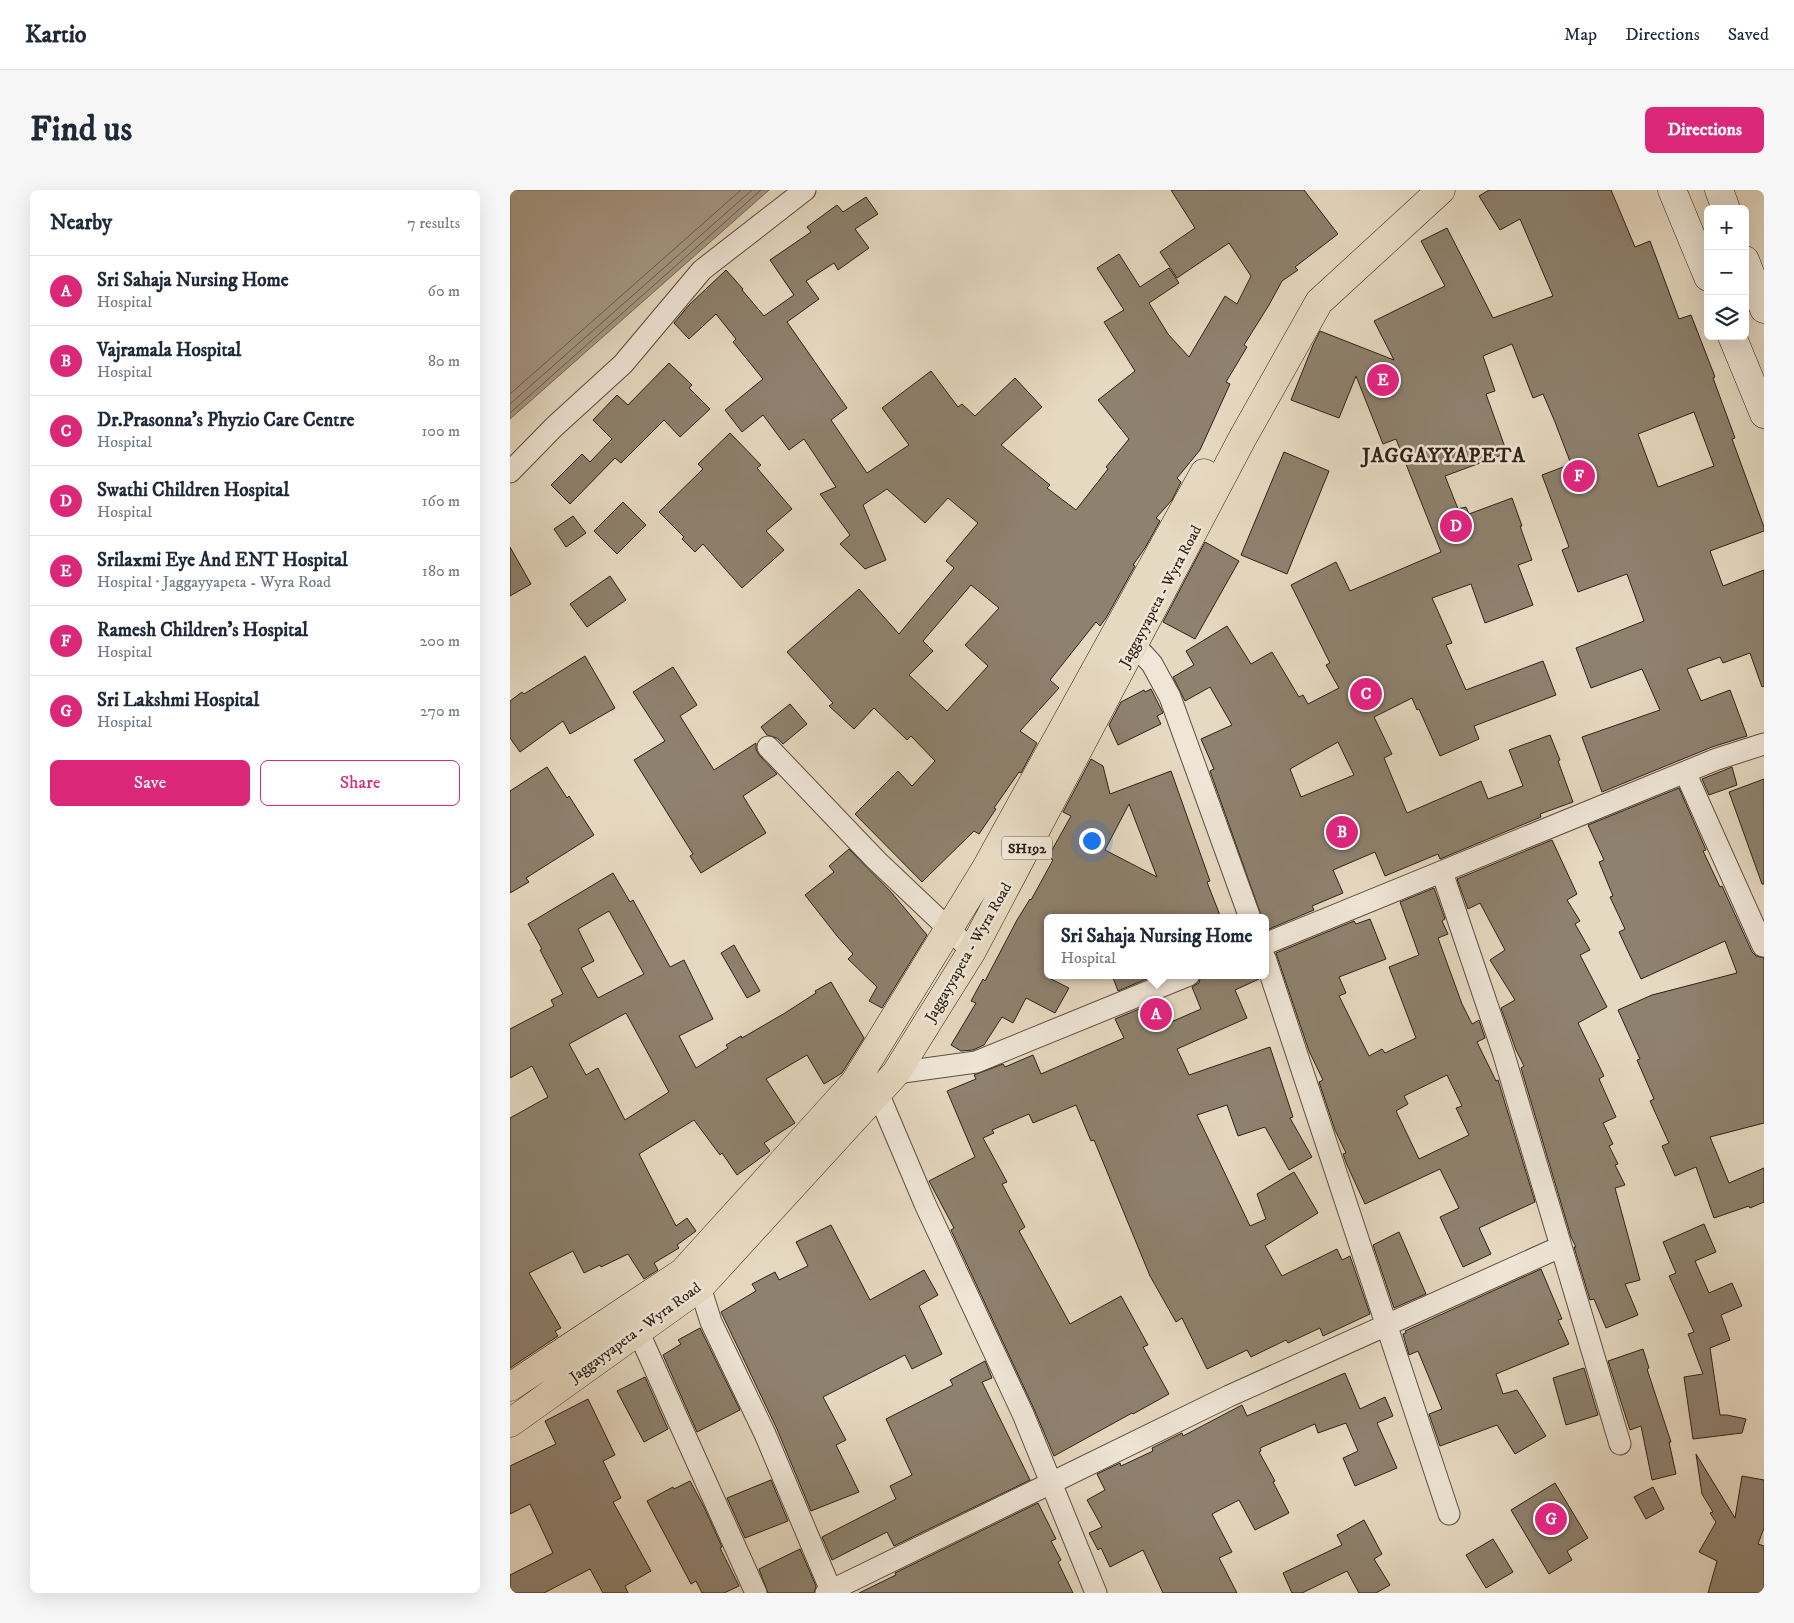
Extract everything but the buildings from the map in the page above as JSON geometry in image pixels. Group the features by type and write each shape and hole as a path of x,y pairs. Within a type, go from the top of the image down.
{"main road":[{"name":"SH192","path":"510,1387 683,1272 854,1082 986,868 1299,299 1413,190"},
{"name":"Jaggayyapeta - Wyra Road","path":"510,1423 700,1287 896,1073 972,951 1242,439 1319,302 1441,190"},
{"path":"1672,190 1704,267"},
{"path":"1719,190 1725,205"},
{"path":"1749,270 1764,309"},
{"path":"1734,340 1764,414"}],"street":[{"path":"510,472 554,427 623,364 702,270 805,190"},
{"path":"1134,644 1152,664 1170,697 1249,914"},
{"path":"1269,942 1717,759 1764,744"},
{"path":"768,747 876,860 972,951"},
{"path":"1685,772 1763,946"},
{"path":"1442,872 1503,1052 1620,1444"},
{"path":"1269,970 1388,1324 1449,1514"},
{"path":"896,1073 976,1062 1179,979"},
{"path":"878,1093 925,1204 1023,1414 1096,1593"},
{"path":"700,1287 711,1322 765,1434 830,1592 1050,1482 1229,1396 1560,1247"},
{"path":"638,1331 756,1593"}],"water":[{"path":"510,190 769,190 510,419"}],"place":[{"name":"Srilaxmi Eye And ENT Hospital","path":"1383,380"},
{"name":"Ramesh Children's Hospital","path":"1579,476"},
{"name":"Swathi Children Hospital","path":"1456,526"},
{"name":"Dr.Prasonna's Phyzio Care Centre","path":"1366,694"},
{"name":"Vajramala Hospital","path":"1342,832"},
{"name":"Sri Sahaja Nursing Home","path":"1156,1014"},
{"name":"Sri Lakshmi Hospital","path":"1551,1519"}],"district":[{"name":"JAGGAYYAPETA","path":"1444,455"}]}
